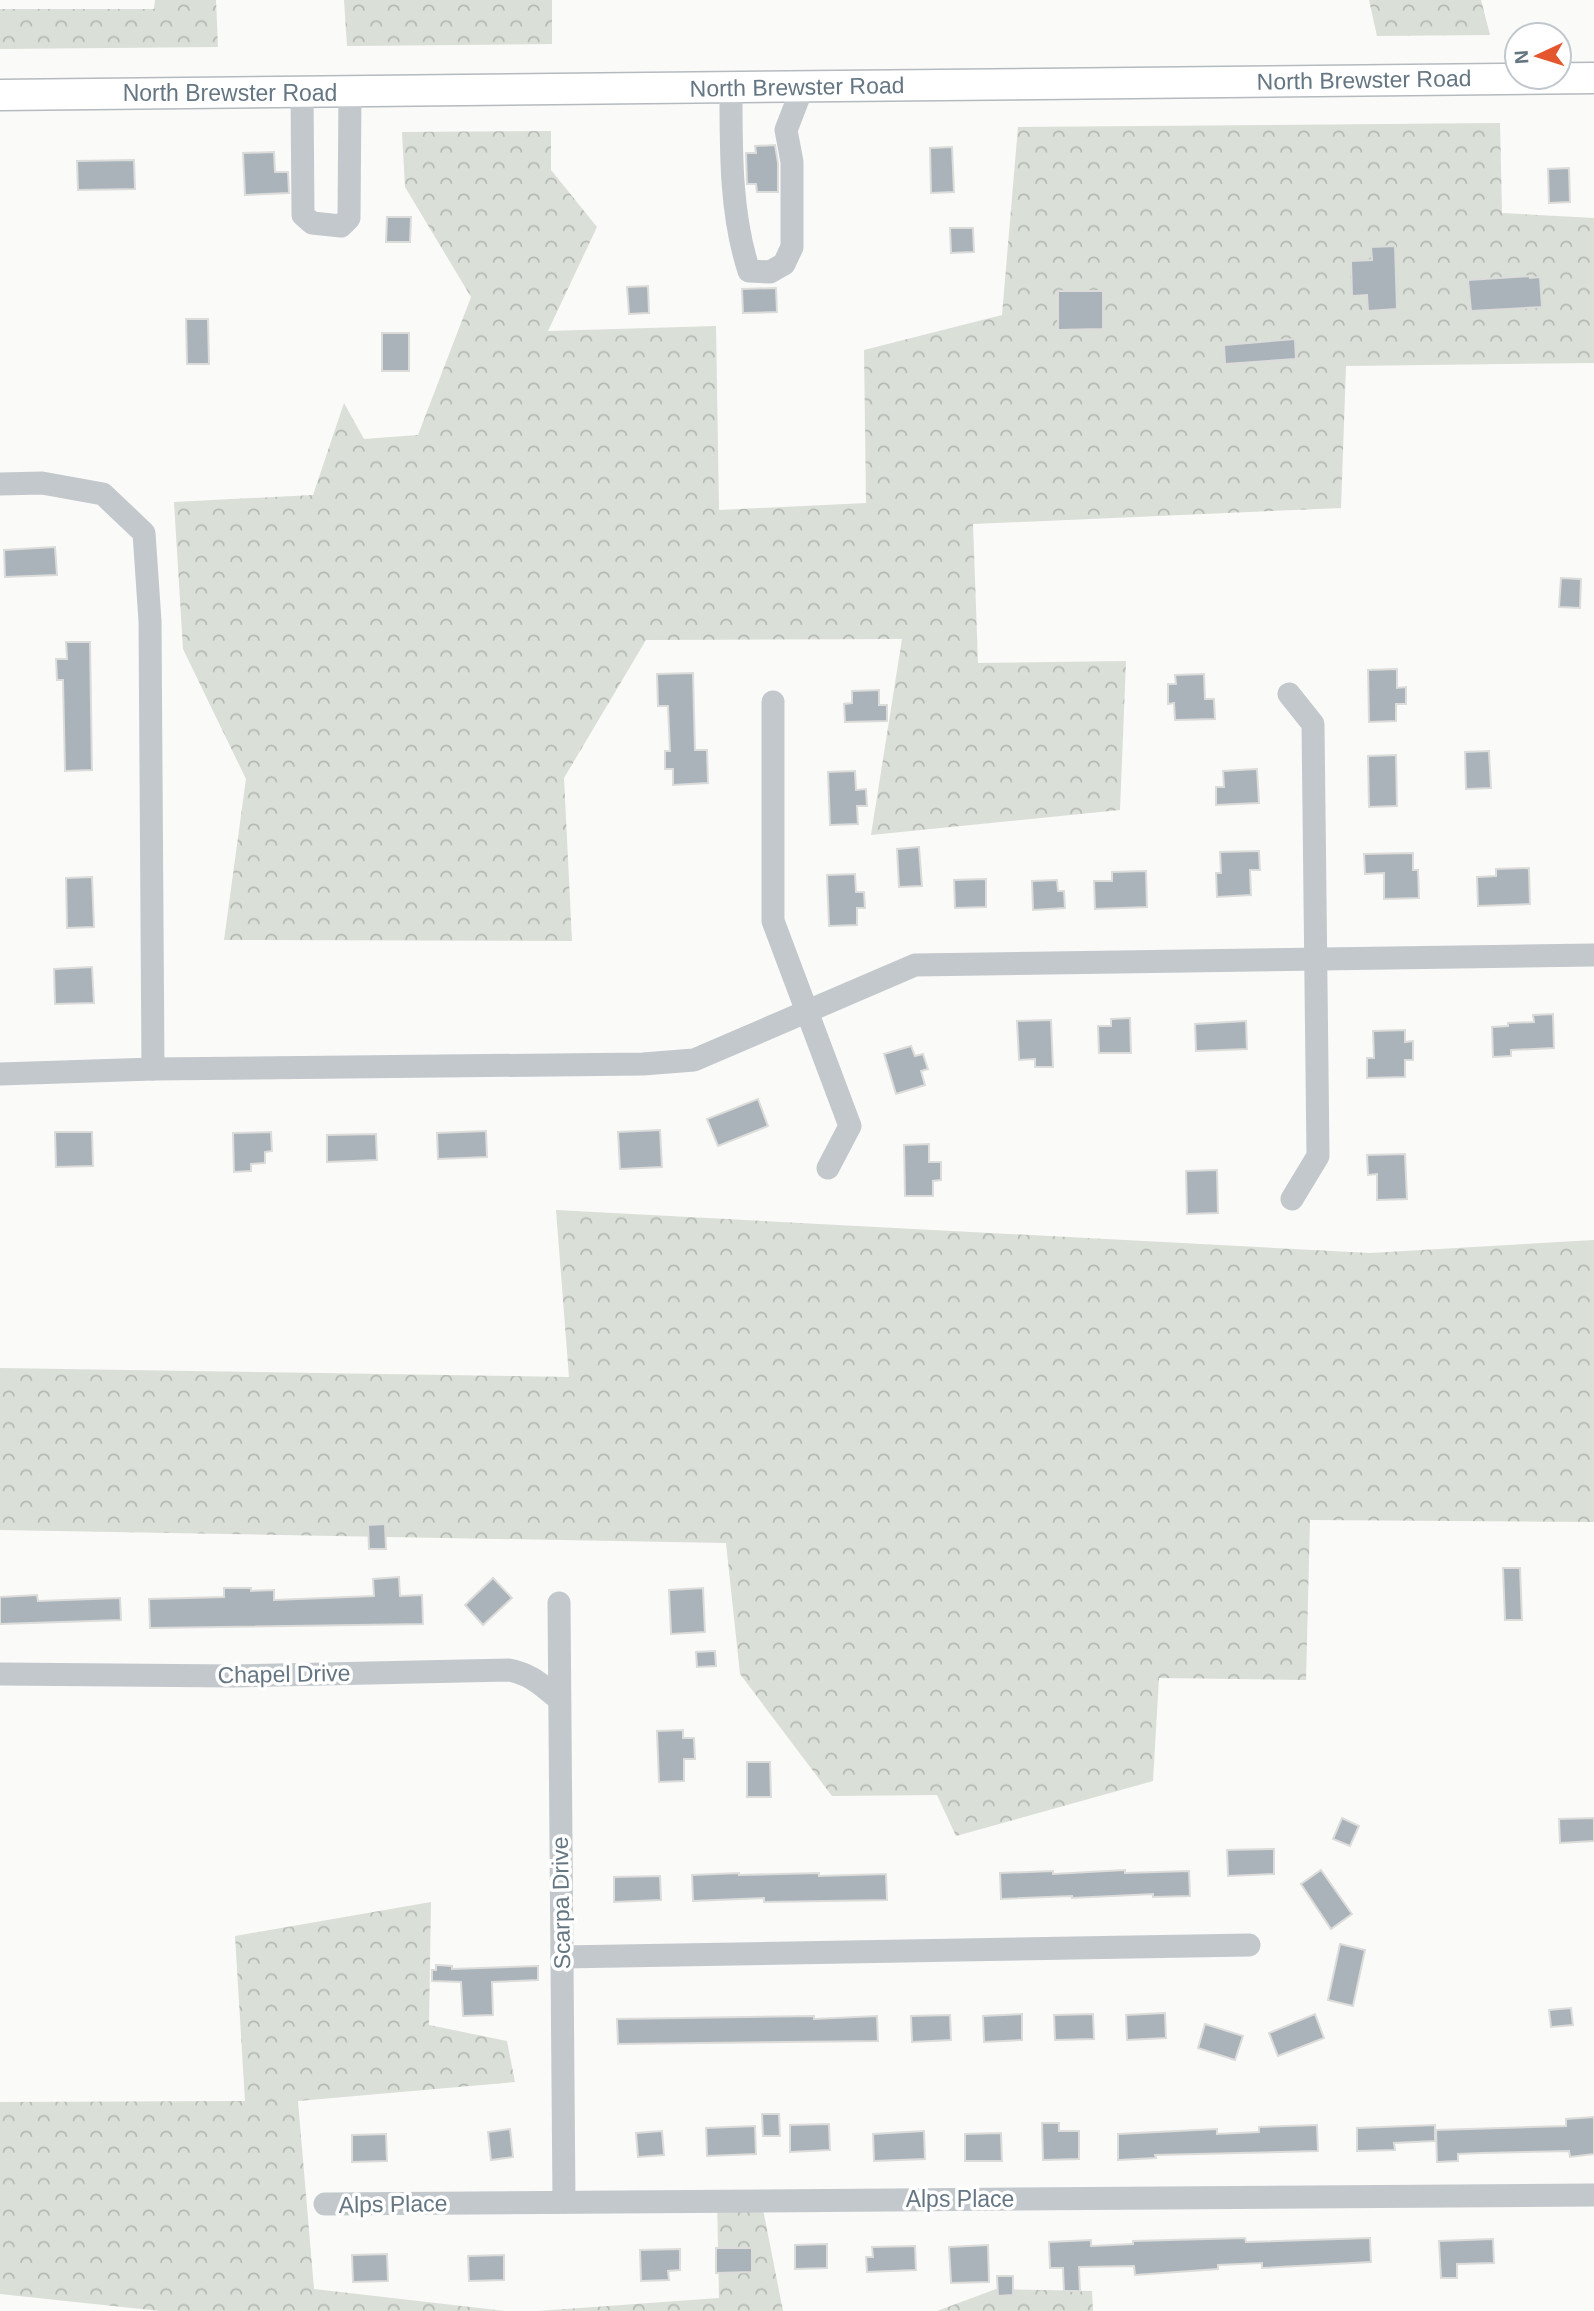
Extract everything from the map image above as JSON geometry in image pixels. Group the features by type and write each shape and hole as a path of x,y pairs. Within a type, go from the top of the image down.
{"main road":[{"name":"North Brewster Road","path":"0,95 1594,78"}],"street":[{"path":"731,87 732,156 741,248 749,271 770,272 784,264 792,247 792,162 786,130 803,86"},
{"path":"302,92 303,215 313,223 341,226 349,218 351,92"},
{"path":"0,484 42,483 103,494 144,533 150,621 153,1069"},
{"path":"1289,694 1313,724 1317,959 1318,1156 1292,1199"},
{"path":"773,702 773,921 850,1126 828,1168"},
{"path":"0,1074 153,1069 643,1064 694,1060 915,965 1594,954"},
{"name":"Scarpa Drive","path":"559,1603 564,2202"},
{"name":"Chapel Drive","path":"0,1674 233,1676 509,1670 526,1673 559,1699"},
{"path":"562,1957 1250,1945"},
{"name":"Alps Place","path":"325,2204 1594,2195"}],"green space":[{"path":"155,0 216,0 218,47 0,49 0,9 154,9"},
{"path":"344,0 552,0 552,44 347,46"},
{"path":"1369,0 1481,0 1490,35 1377,36"},
{"path":"1500,123 1502,213 1594,218 1594,363 1346,366 1341,508 973,524 978,663 1126,661 1120,810 871,835 902,639 646,640 564,778 572,941 224,940 246,779 183,649 174,502 313,495 344,403 364,439 418,435 471,297 405,187 402,132 551,131 551,170 597,227 548,331 716,326 719,510 866,503 864,350 1002,315 1018,127"},
{"path":"556,1210 1370,1253 1594,1240 1594,1522 1310,1520 1306,1680 1159,1678 1153,1781 956,1836 937,1795 832,1796 740,1674 726,1543 0,1530 0,1368 569,1377"},
{"path":"431,1902 429,2025 507,2041 515,2082 298,2101 314,2289 505,2311 160,2311 0,2294 0,2102 245,2101 235,1936"},
{"path":"717,2199 761,2199 783,2311 538,2311 719,2298"},
{"path":"996,2289 1092,2291 1093,2311 937,2311"}],"building":[{"path":"775,145 778,192 757,192 756,184 747,184 746,153 756,153 755,146"},
{"path":"952,147 954,192 931,193 930,148"},
{"path":"274,152 275,172 288,172 289,193 245,195 243,153"},
{"path":"134,160 135,189 78,190 77,161"},
{"path":"1569,168 1570,202 1549,203 1548,169"},
{"path":"387,217 411,217 410,242 386,242"},
{"path":"950,228 973,228 974,252 951,253"},
{"path":"1395,246 1397,309 1368,311 1367,295 1352,296 1351,261 1372,260 1371,247"},
{"path":"1540,277 1542,307 1471,311 1468,280"},
{"path":"648,286 649,313 629,314 627,287"},
{"path":"776,288 777,312 743,313 742,289"},
{"path":"1058,291 1103,291 1103,329 1058,330"},
{"path":"186,319 208,319 209,364 187,364"},
{"path":"382,333 409,333 409,371 382,371"},
{"path":"1295,339 1296,359 1225,364 1224,345"},
{"path":"55,547 57,575 5,577 4,550"},
{"path":"1561,578 1581,579 1580,608 1559,607"},
{"path":"66,642 90,642 92,770 65,771 63,680 57,680 56,659 67,659"},
{"path":"1397,669 1397,688 1406,687 1406,704 1396,704 1396,721 1369,722 1368,670"},
{"path":"693,673 695,750 707,750 708,783 673,785 673,769 665,769 665,751 670,751 668,706 658,706 657,674"},
{"path":"1204,674 1205,699 1214,699 1215,719 1175,720 1174,703 1168,704 1168,684 1176,684 1175,675"},
{"path":"879,690 879,705 887,705 887,721 845,722 844,704 852,703 852,691"},
{"path":"1489,751 1491,788 1466,789 1465,752"},
{"path":"1396,755 1397,806 1369,807 1368,756"},
{"path":"1257,769 1259,803 1216,805 1216,787 1224,787 1223,771"},
{"path":"855,771 856,790 866,789 867,806 857,806 858,824 830,825 828,772"},
{"path":"919,847 922,886 899,887 897,849"},
{"path":"1259,851 1260,870 1250,870 1251,895 1217,897 1216,873 1221,873 1220,852"},
{"path":"1413,853 1413,870 1418,870 1419,898 1384,899 1384,873 1365,874 1364,854"},
{"path":"1529,868 1530,904 1478,906 1477,877 1496,876 1496,869"},
{"path":"1146,871 1147,907 1095,909 1094,881 1112,881 1112,872"},
{"path":"855,874 856,892 864,892 865,908 857,908 857,925 829,926 827,875"},
{"path":"92,877 94,927 67,928 66,878"},
{"path":"986,879 986,907 955,908 954,880"},
{"path":"1057,880 1058,891 1064,891 1065,908 1033,910 1032,881"},
{"path":"92,967 94,1003 55,1004 54,969"},
{"path":"1553,1014 1554,1048 1511,1050 1511,1056 1493,1057 1492,1027 1534,1022 1533,1015"},
{"path":"1130,1018 1131,1053 1099,1053 1098,1026 1111,1026 1111,1019"},
{"path":"1051,1020 1053,1067 1035,1067 1035,1059 1019,1060 1017,1021"},
{"path":"1246,1021 1247,1049 1196,1051 1195,1024"},
{"path":"1405,1030 1405,1042 1413,1041 1413,1060 1405,1060 1405,1077 1367,1078 1367,1058 1374,1058 1373,1031"},
{"path":"911,1046 915,1056 923,1054 928,1069 921,1071 925,1085 896,1094 884,1054"},
{"path":"758,1099 768,1126 718,1146 707,1119"},
{"path":"660,1130 662,1167 620,1169 618,1132"},
{"path":"486,1131 487,1157 438,1159 437,1133"},
{"path":"55,1132 92,1132 93,1166 56,1167"},
{"path":"271,1132 272,1151 265,1152 265,1163 251,1164 251,1171 234,1172 233,1133"},
{"path":"376,1134 377,1160 327,1162 327,1135"},
{"path":"929,1144 929,1162 941,1162 941,1180 933,1181 933,1196 905,1196 904,1145"},
{"path":"1405,1154 1407,1199 1377,1200 1377,1174 1368,1175 1367,1155"},
{"path":"1217,1170 1218,1213 1187,1214 1186,1171"},
{"path":"385,1524 386,1549 369,1549 368,1525"},
{"path":"1503,1568 1520,1568 1522,1620 1505,1620"},
{"path":"399,1577 400,1596 422,1595 423,1624 150,1628 149,1599 224,1597 224,1588 274,1590 274,1600 374,1596 373,1579"},
{"path":"493,1578 512,1598 483,1625 465,1605"},
{"path":"703,1588 705,1632 671,1634 669,1590"},
{"path":"37,1595 38,1601 120,1598 121,1620 0,1624 0,1597"},
{"path":"715,1651 716,1666 697,1667 696,1652"},
{"path":"683,1730 683,1738 694,1738 695,1759 684,1759 684,1781 659,1782 657,1731"},
{"path":"747,1762 770,1762 771,1797 747,1797"},
{"path":"1342,1818 1359,1826 1350,1846 1333,1839"},
{"path":"1594,1818 1594,1841 1560,1843 1559,1819"},
{"path":"1274,1849 1274,1874 1228,1876 1227,1850"},
{"path":"1125,1870 1125,1873 1189,1871 1190,1896 1153,1897 1153,1894 1001,1899 1000,1873 1053,1871 1053,1874"},
{"path":"1321,1870 1352,1914 1331,1929 1301,1884"},
{"path":"819,1873 819,1876 886,1874 887,1900 764,1902 764,1898 693,1901 692,1875"},
{"path":"660,1876 661,1900 614,1902 614,1877"},
{"path":"1340,1944 1365,1950 1353,2006 1328,2000"},
{"path":"436,1965 452,1966 452,1969 538,1966 538,1980 492,1982 493,2015 463,2016 461,1982 432,1981 432,1970 436,1970"},
{"path":"1571,2008 1573,2025 1551,2027 1549,2010"},
{"path":"1165,2013 1166,2038 1127,2040 1126,2015"},
{"path":"1022,2014 1022,2040 984,2042 983,2016"},
{"path":"1093,2014 1094,2039 1055,2040 1054,2015"},
{"path":"1315,2014 1324,2038 1278,2056 1269,2033"},
{"path":"950,2015 951,2040 912,2042 911,2016"},
{"path":"814,2016 814,2019 877,2016 878,2041 618,2044 617,2019"},
{"path":"1205,2024 1243,2036 1235,2060 1198,2048"},
{"path":"762,2114 779,2114 780,2136 763,2136"},
{"path":"1594,2117 1594,2154 1570,2157 1569,2151 1458,2154 1458,2161 1437,2162 1436,2130 1566,2126 1566,2119"},
{"path":"1042,2123 1059,2123 1059,2131 1079,2131 1079,2159 1043,2160"},
{"path":"829,2124 830,2150 790,2152 790,2125"},
{"path":"1317,2125 1318,2151 1155,2155 1156,2158 1118,2160 1118,2134 1217,2129 1217,2134 1259,2132 1259,2127"},
{"path":"1435,2125 1435,2141 1394,2143 1395,2150 1357,2151 1357,2128"},
{"path":"755,2126 756,2154 707,2156 706,2128"},
{"path":"510,2129 513,2157 491,2160 488,2132"},
{"path":"662,2131 664,2155 638,2157 636,2133"},
{"path":"924,2131 925,2159 874,2161 873,2134"},
{"path":"1001,2133 1002,2161 965,2161 965,2134"},
{"path":"386,2134 387,2161 352,2162 352,2135"},
{"path":"1245,2238 1246,2242 1370,2238 1371,2262 1262,2268 1262,2263 1218,2265 1218,2269 1135,2275 1134,2266 1079,2267 1080,2291 1064,2291 1063,2268 1050,2268 1049,2242 1091,2240 1091,2246 1133,2244 1133,2241"},
{"path":"1493,2239 1494,2263 1457,2264 1457,2278 1441,2278 1439,2241"},
{"path":"827,2244 827,2268 795,2269 795,2245"},
{"path":"988,2245 989,2282 951,2283 949,2247"},
{"path":"915,2246 916,2270 867,2272 866,2257 873,2257 872,2247"},
{"path":"716,2248 752,2248 752,2272 716,2273"},
{"path":"680,2249 680,2270 668,2271 669,2280 641,2281 640,2250"},
{"path":"387,2254 388,2281 353,2282 352,2255"},
{"path":"504,2255 504,2280 469,2281 468,2256"},
{"path":"997,2276 1013,2276 1013,2295 998,2296"}]}
